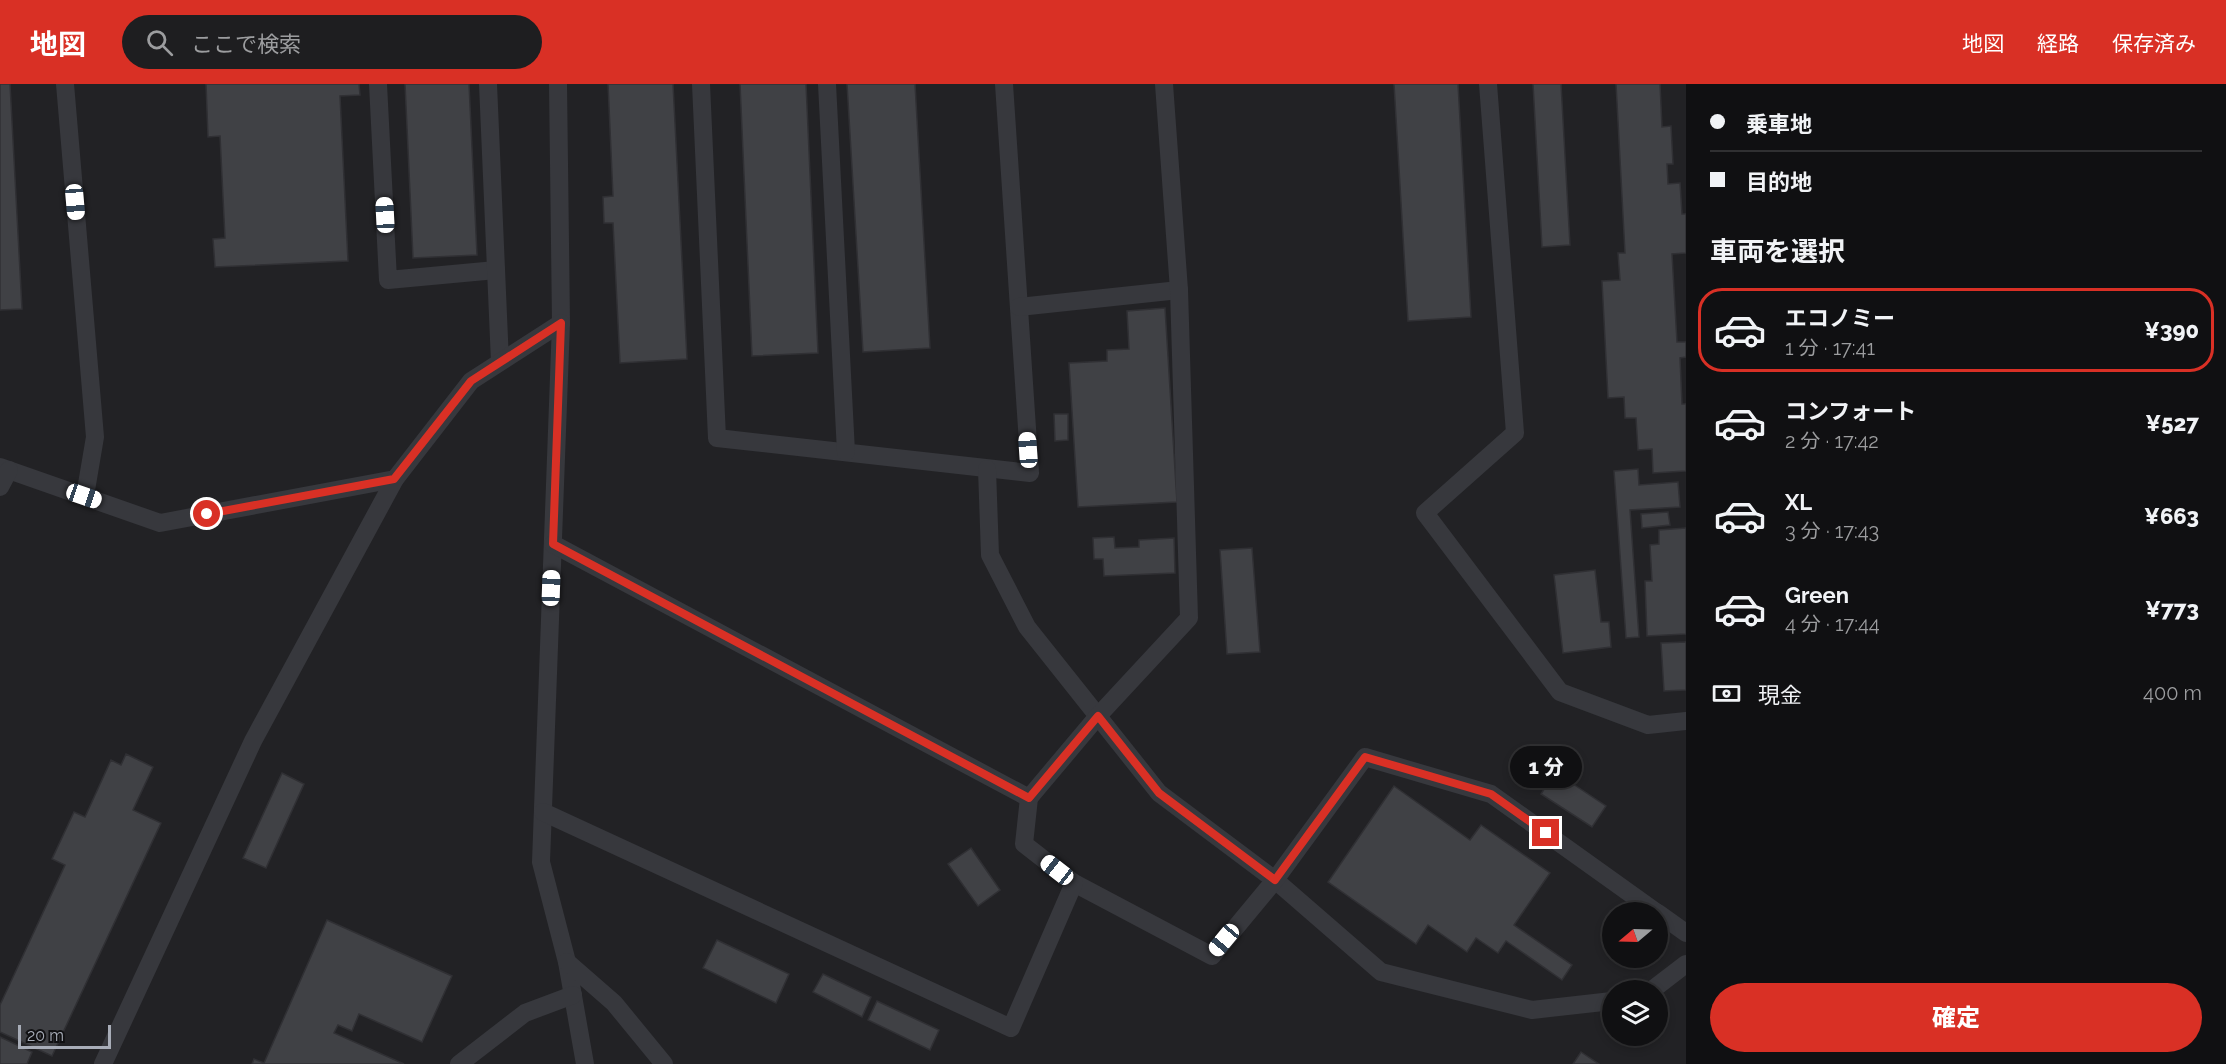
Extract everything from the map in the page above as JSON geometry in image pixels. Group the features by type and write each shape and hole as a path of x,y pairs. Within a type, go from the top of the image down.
{"lane":[{"path":"65,84 95,437 84,496"},
{"path":"378,84 388,280 496,270"},
{"path":"488,84 500,362"},
{"path":"558,84 561,323 541,862 567,962 585,1064"},
{"path":"701,84 717,438 1030,473 1004,84"},
{"path":"828,84 846,452"},
{"path":"1164,84 1179,290 1189,618 1098,716 1029,798 1024,844 1074,883 1212,956 1275,880 1365,757 1491,794 1643,902"},
{"path":"1488,84 1515,433 1425,513 1560,692 1648,725 1686,721"},
{"path":"1019,307 1179,290"},
{"path":"103,1064 252,741 394,479 471,381 561,323"},
{"path":"0,487 4,468 160,523 394,479"},
{"path":"987,469 990,555 1027,627 1159,793 1275,880 1381,972 1532,1010 1602,1002"},
{"path":"553,544 1029,798"},
{"path":"543,812 1011,1028 1074,883"},
{"path":"1668,920 1686,933"},
{"path":"567,962 614,1003 664,1064"},
{"path":"1665,980 1686,964"},
{"path":"459,1064 525,1013 573,995"}],"shaded area":[{"path":"0,84 1686,84 1686,1064 0,1064"}],"building":[{"path":"0,84 10,84 22,309 0,310"},
{"path":"206,84 359,84 360,95 340,96 348,261 215,267 213,239 225,238 220,136 208,137"},
{"path":"405,84 469,84 477,255 413,258"},
{"path":"608,84 673,84 687,359 620,363 613,223 604,223 603,197 613,196"},
{"path":"740,84 806,84 818,353 752,356"},
{"path":"847,84 915,84 930,348 863,352"},
{"path":"1394,84 1458,84 1471,317 1408,321"},
{"path":"1533,84 1561,84 1570,245 1542,247"},
{"path":"1616,84 1660,84 1662,127 1671,126 1673,164 1667,164 1668,184 1680,183 1682,214 1686,214 1686,253 1672,254 1677,342 1686,342 1686,357 1680,358 1682,404 1686,404 1686,471 1653,473 1652,449 1638,450 1636,418 1625,418 1624,397 1608,398 1602,281 1620,280 1618,253 1625,253"},
{"path":"1165,308 1177,502 1078,507 1069,363 1107,361 1107,350 1129,349 1127,311"},
{"path":"1054,414 1068,414 1068,440 1055,441"},
{"path":"1638,469 1639,485 1678,482 1680,507 1630,510 1639,637 1626,638 1614,471"},
{"path":"1668,512 1670,525 1642,528 1641,514"},
{"path":"1686,528 1686,634 1647,636 1645,581 1652,581 1650,545 1659,544 1659,530"},
{"path":"1114,537 1115,548 1139,547 1139,540 1174,538 1175,573 1104,576 1103,559 1094,559 1093,538"},
{"path":"1252,548 1260,652 1227,654 1220,550"},
{"path":"1595,570 1601,622 1609,622 1611,647 1563,653 1554,575"},
{"path":"1686,642 1686,690 1664,691 1661,643"},
{"path":"126,754 153,767 133,810 161,823 52,1056 0,1032 0,1005 65,865 52,859 74,812 85,817 111,760 121,765"},
{"path":"1555,772 1606,806 1592,827 1541,794"},
{"path":"282,773 304,784 266,868 243,858"},
{"path":"1394,786 1470,840 1481,825 1550,873 1514,925 1572,965 1562,980 1506,941 1498,953 1476,938 1467,952 1428,925 1416,944 1328,882"},
{"path":"971,848 1000,890 978,906 948,864"},
{"path":"327,920 452,976 422,1042 359,1014 352,1031 338,1025 334,1033 404,1064 252,1064 254,1059 264,1063"},
{"path":"717,940 789,974 776,1003 703,968"},
{"path":"823,974 871,997 862,1017 813,992"},
{"path":"877,1001 939,1030 930,1050 868,1020"},
{"path":"0,1037 32,1052 27,1064 0,1064"},
{"path":"1581,1052 1599,1064 1573,1064"}],"route":[{"path":"207,514 394,479 471,381 561,323 553,544 1029,798 1098,716 1159,793 1275,880 1365,757 1491,794 1546,833"}]}
